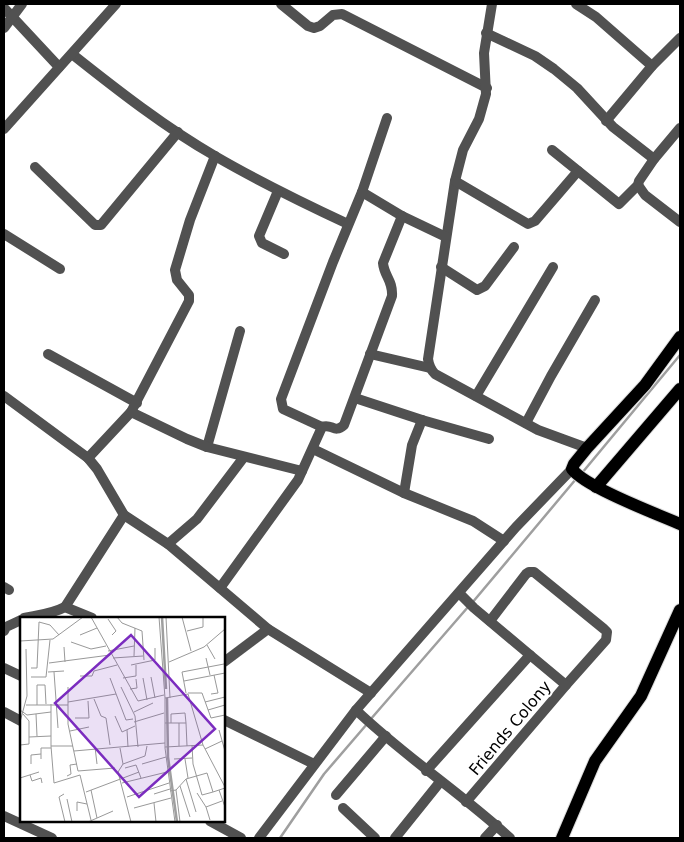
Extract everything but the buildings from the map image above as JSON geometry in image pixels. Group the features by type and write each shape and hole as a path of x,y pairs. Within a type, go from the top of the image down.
{"main road":[{"path":"680,337 645,386 574,464 574,471 593,485 680,524"},
{"path":"593,485 680,389"},
{"path":"562,838 595,762 641,696 680,610"}],"street":[{"path":"4,28 22,4"},
{"path":"4,129 116,4"},
{"path":"281,4 308,26 314,28 333,15 342,14 487,88"},
{"path":"492,4 484,53 487,88 479,119 463,150 455,181 428,360 430,368 435,374 538,430 587,448"},
{"path":"576,4 596,18 652,66"},
{"path":"4,8 59,67"},
{"path":"486,33 535,56 554,70 577,88 606,121 654,159"},
{"path":"606,121 652,66 680,38"},
{"path":"72,54 110,84 215,156 278,191 348,224"},
{"path":"387,118 362,192 281,400 283,409 322,427 336,429 344,424 392,296 390,279 383,264 402,216"},
{"path":"552,150 619,204 638,185 654,159 680,128"},
{"path":"35,167 95,225 101,225 178,132"},
{"path":"88,458 134,408 189,301 189,295 177,280 175,270 190,220 215,156"},
{"path":"455,181 528,224 535,221 578,171"},
{"path":"638,185 645,195 680,222"},
{"path":"278,191 259,236 262,244 284,254"},
{"path":"362,192 402,216 446,237"},
{"path":"4,234 60,269"},
{"path":"441,267 477,290 485,286 514,246"},
{"path":"476,396 553,267"},
{"path":"526,423 551,376 596,300"},
{"path":"207,446 240,331"},
{"path":"48,354 187,440 302,471"},
{"path":"370,354 430,368"},
{"path":"4,396 88,458 97,469 124,515 168,544 268,629 371,692"},
{"path":"355,398 422,420 489,438"},
{"path":"404,493 412,445 422,420"},
{"path":"220,588 298,480 322,427"},
{"path":"312,449 404,493 473,521 504,541"},
{"path":"168,544 196,519 244,456"},
{"path":"259,838 371,692 467,600 504,541 574,471"},
{"path":"36,617 65,607 124,515"},
{"path":"490,621 529,572 538,574 604,629 607,632 606,640 566,685"},
{"name":"Friends Colony","path":"466,802 566,685 467,600"},
{"path":"65,607 90,617"},
{"path":"4,631 6,627 20,620"},
{"path":"225,661 268,629"},
{"name":"Friends Colony","path":"426,771 530,655"},
{"path":"4,668 20,676"},
{"path":"356,710 426,771 510,838"},
{"path":"4,712 20,720"},
{"path":"225,720 314,764"},
{"path":"336,795 386,736"},
{"path":"395,838 440,782"},
{"path":"343,808 375,838"},
{"path":"4,816 52,838"},
{"path":"212,822 241,838"},
{"path":"486,838 496,826"}],"waterway":[{"path":"582,473 680,355"},
{"path":"472,603 576,479"},
{"path":"370,720 468,607"},
{"path":"280,838 324,774 367,724"}]}
